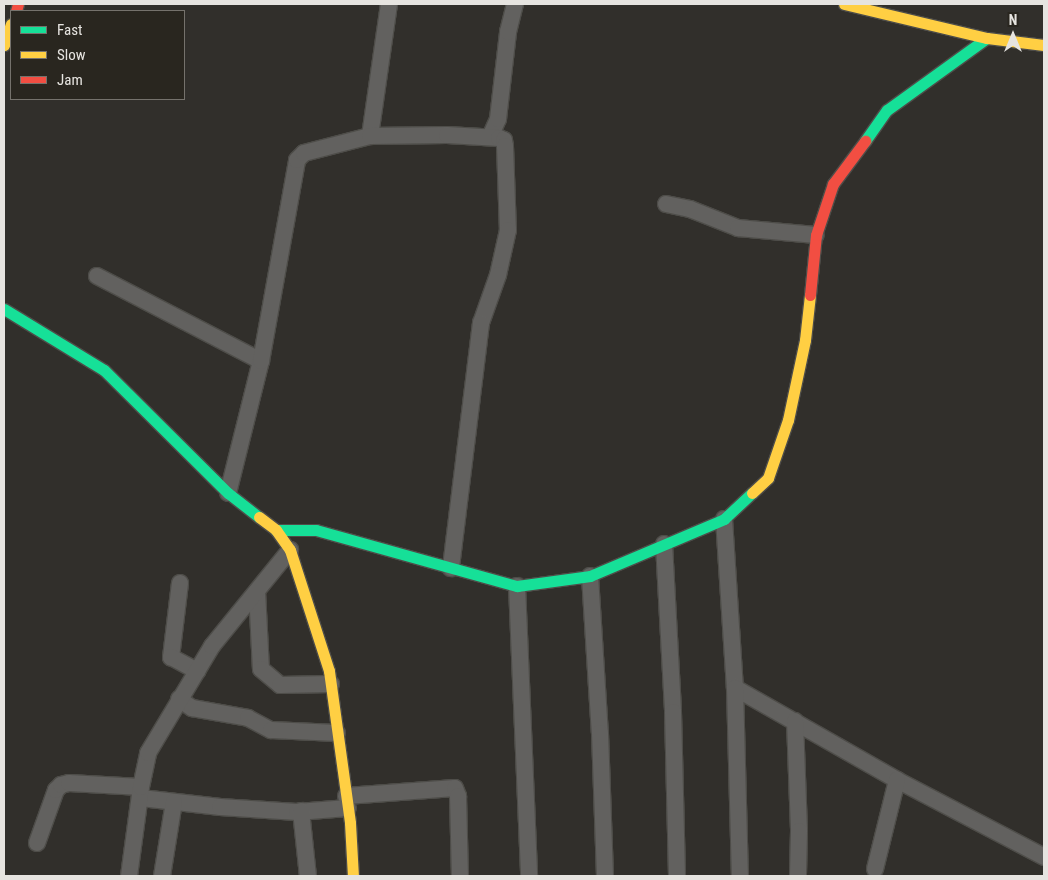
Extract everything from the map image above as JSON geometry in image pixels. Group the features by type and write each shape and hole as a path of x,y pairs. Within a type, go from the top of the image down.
{"street":[{"path":"370,136 389,4"},
{"path":"490,137 498,119 508,32 515,4"},
{"path":"844,4 987,38 1044,45"},
{"path":"4,45 10,27"},
{"path":"276,530 316,530 517,586 590,576 724,519 768,478 788,420 806,340 816,236 834,184 887,110 987,38"},
{"path":"228,493 260,362 297,160 304,153 370,136 490,137 504,140 508,230 498,275 481,323 451,568"},
{"path":"666,204 690,209 738,228 816,236"},
{"path":"96,276 260,362"},
{"path":"4,309 104,370 228,493 276,530 290,550 329,671 347,802 353,876"},
{"path":"724,519 735,688 740,876"},
{"path":"664,544 673,712 677,876"},
{"path":"128,876 148,754 212,646 290,550"},
{"path":"590,576 600,733 605,876"},
{"path":"180,583 171,657 197,671"},
{"path":"517,586 529,876"},
{"path":"257,591 261,669 280,685 331,684"},
{"path":"735,688 897,780 1044,856"},
{"path":"179,699 192,708 248,718 271,730 337,733"},
{"path":"795,722 799,831 798,876"},
{"path":"875,869 897,780"},
{"path":"37,843 56,790 61,785 69,782 141,793 174,802 220,808 301,811 347,802 455,788 458,796 460,876"},
{"path":"162,876 174,802"},
{"path":"301,811 308,876"}],"traffic: fast":[{"path":"865,141 887,110 987,38"},
{"path":"4,309 104,370 228,493 259,517"},
{"path":"276,530 316,530 517,586 590,576 724,519 752,493"}],"traffic: slow":[{"path":"844,4 987,38 1044,45"},
{"path":"4,45 10,27"},
{"path":"752,493 768,478 788,420 805,340 810,295"},
{"path":"259,517 276,530 290,550 329,671 350,823 353,876"}],"traffic: jam":[{"path":"16,10 18,4"},
{"path":"810,295 816,235 833,184 865,141"}]}
